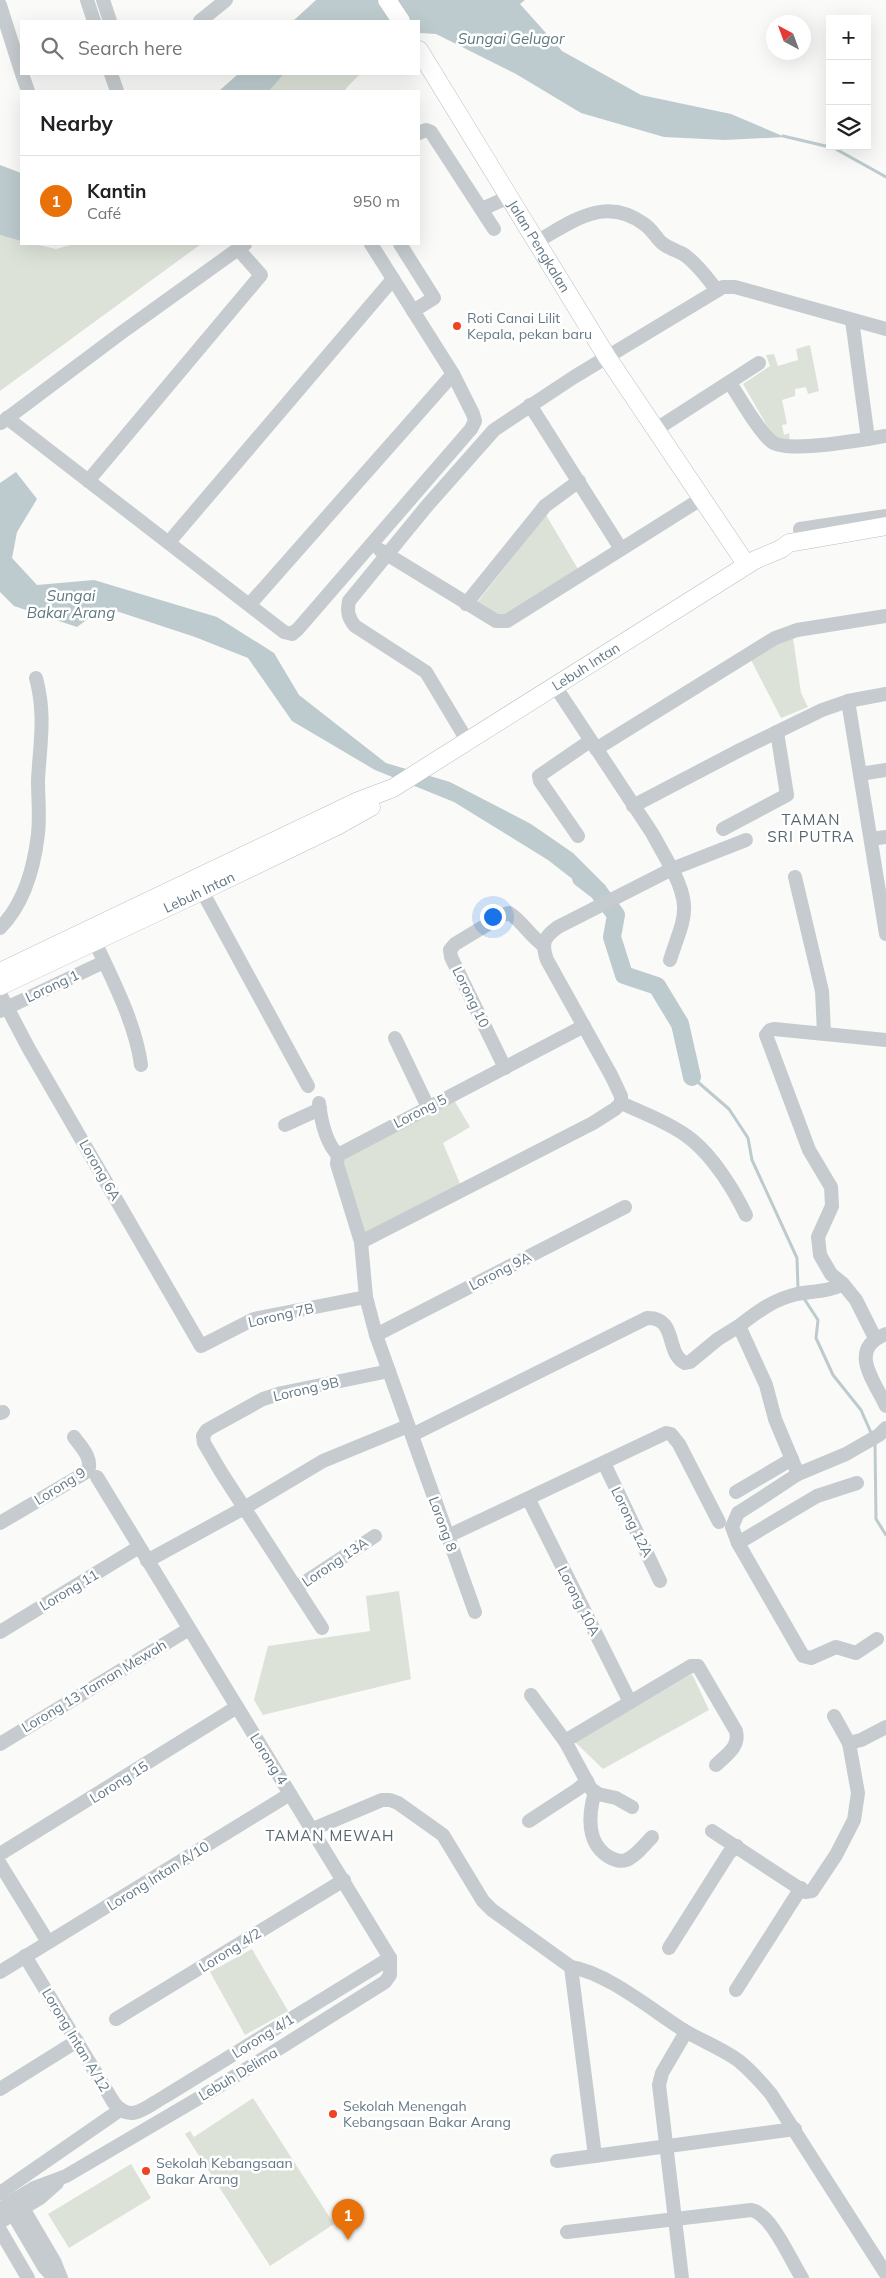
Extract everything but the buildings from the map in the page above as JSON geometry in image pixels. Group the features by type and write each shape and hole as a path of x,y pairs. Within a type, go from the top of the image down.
{"main road":[{"path":"387,0 400,20"},
{"name":"Jalan Pengkalan","path":"420,52 607,357 746,564"},
{"name":"Lebuh Intan","path":"0,972 356,802 396,786 746,564 781,549 789,543 886,526"},
{"name":"Lebuh Intan","path":"781,549 803,549 886,536"},
{"name":"Lebuh Intan","path":"0,986 202,892 345,822 368,809 396,786"}],"street":[{"path":"87,0 94,20"},
{"path":"103,0 110,20"},
{"path":"201,20 226,0"},
{"path":"0,5 5,37 20,68"},
{"path":"23,75 28,90"},
{"path":"111,75 117,90"},
{"path":"420,133 426,130 431,132 494,229"},
{"path":"482,209 508,196"},
{"path":"536,242 580,217 598,211 617,211 645,224 664,245 688,258 717,290"},
{"path":"88,481 261,276 241,246 4,421 169,542 284,632 292,634 298,630 471,429 474,421 453,374 372,245"},
{"path":"401,245 434,298 413,311"},
{"path":"169,542 393,279"},
{"path":"468,742 426,672 355,626 350,619 347,609 349,601 386,554 494,430 530,405 723,287 735,287 886,329"},
{"path":"852,320 868,439"},
{"path":"655,430 760,363"},
{"path":"250,604 453,374"},
{"path":"730,383 768,438 774,443 792,447 886,436"},
{"path":"530,405 621,549"},
{"path":"466,604 545,506 579,481"},
{"path":"372,544 496,622 507,621 701,499"},
{"path":"802,540 800,529 886,516"},
{"path":"578,836 538,776 775,638 797,630 886,616"},
{"path":"0,928 20,902 33,861 38,833 38,782 43,723 41,698 36,678"},
{"path":"555,686 633,806 672,869 682,890 685,911 670,960"},
{"path":"633,806 822,710 886,694"},
{"path":"848,702 871,840 884,904 886,934"},
{"path":"723,828 788,794 777,732"},
{"path":"860,774 886,770"},
{"path":"871,840 886,837"},
{"path":"285,1125 319,1106 326,1135 333,1150 338,1155 337,1164 361,1242 592,1123 615,1109 621,1103 621,1096 611,1074 547,960 543,945 545,937 558,927 619,894 672,869 746,840"},
{"path":"795,877 822,991 824,1033"},
{"path":"202,892 308,1086"},
{"name":"Lorong 10","path":"505,1068 451,957 450,950 455,944 503,915 510,913 543,945"},
{"path":"95,942 123,1005 140,1055 141,1064"},
{"name":"Lorong 1","path":"3,1009 104,962"},
{"name":"Lorong 6A","path":"0,994 3,1009 201,1346"},
{"name":"Lorong 5","path":"338,1155 584,1026"},
{"path":"886,1040 774,1029 770,1030 766,1035 809,1150 828,1178 831,1187 832,1206 818,1238 825,1266 856,1300 880,1336 867,1346 864,1354 866,1363 886,1406"},
{"path":"395,1038 428,1107"},
{"path":"621,1103 683,1134 697,1144 730,1184 746,1215"},
{"name":"Lorong 9A","path":"376,1335 625,1207"},
{"name":"Lorong 8","path":"361,1242 366,1297 376,1335 475,1612"},
{"path":"148,1561 244,1508 323,1461 410,1430 647,1318 655,1318 662,1321 678,1358 684,1363 690,1362 718,1339 767,1306 800,1294 820,1292 843,1284"},
{"name":"Lorong 7B","path":"201,1346 254,1319 366,1297"},
{"path":"739,1326 766,1385 776,1419 798,1474"},
{"name":"Lorong 9B","path":"244,1508 204,1443 203,1436 206,1430 263,1399 282,1393 389,1371"},
{"path":"877,1639 856,1653 836,1647 811,1658 804,1656 738,1543 732,1527 738,1513 798,1474 855,1450 884,1432"},
{"path":"448,1536 528,1500 659,1435 670,1434 679,1444 719,1522"},
{"name":"Lorong 9","path":"0,1523 88,1471 90,1465 87,1455 74,1437"},
{"path":"736,1492 792,1459"},
{"name":"Lorong 12A","path":"604,1463 660,1581"},
{"name":"Lorong 4","path":"97,1478 390,1958"},
{"path":"738,1543 817,1496 857,1483"},
{"name":"Lorong 10A","path":"528,1500 630,1702"},
{"path":"244,1508 322,1628"},
{"name":"Lorong 13A","path":"296,1588 375,1536"},
{"name":"Lorong 11","path":"0,1632 139,1547"},
{"name":"Lorong 13 Taman Mewah","path":"0,1744 189,1629"},
{"path":"565,1741 691,1666 698,1666 736,1731 738,1738 737,1744 716,1765"},
{"path":"531,1695 565,1741 591,1786 590,1824 592,1837 602,1852 617,1861 626,1860 652,1837"},
{"name":"Lorong 15","path":"0,1854 237,1708"},
{"path":"712,1831 808,1892 816,1887 836,1855 854,1820 858,1793 849,1743 834,1716"},
{"path":"849,1743 861,1740 886,1727"},
{"path":"529,1821 578,1789 591,1786 632,1807"},
{"name":"Lorong Intan A/10","path":"2,1964 25,1956 290,1794"},
{"path":"313,1829 382,1800 398,1803 443,1835 476,1891 492,1910 571,1967 583,1969 601,1977 686,2032 737,2060 753,2073 771,2094 796,2129 886,2274"},
{"path":"670,1948 730,1853 737,1846"},
{"path":"0,1864 48,1942"},
{"name":"Lorong 4/2","path":"116,2018 344,1880"},
{"path":"736,1990 801,1888"},
{"name":"Lorong Intan A/12","path":"25,1956 76,2041 127,2112"},
{"name":"Lorong 4/1","path":"10,2204 127,2112 390,1958"},
{"name":"Lebuh Delima","path":"0,2222 10,2204 40,2198 66,2176 216,2088 385,1982 390,1975 390,1958"},
{"path":"571,1967 595,2156"},
{"path":"682,2278 659,2085 660,2078 686,2032"},
{"path":"0,2089 76,2041"},
{"path":"557,2161 796,2129"},
{"path":"10,2204 44,2267 54,2278"},
{"path":"10,2204 54,2261 61,2278"},
{"path":"567,2232 751,2210 758,2211 764,2216 779,2239 796,2276"},
{"path":"21,2227 2,2237 28,2278"}],"shaded area":[{"path":"283,75 359,75 346,90 270,90"},
{"path":"0,235 20,241 20,245 38,245 56,249 70,245 200,245 0,391"},
{"path":"810,345 819,391 808,394 806,387 795,389 795,396 782,400 787,424 782,425 784,435 789,433 790,443 774,438 743,384 770,366 766,355 774,354 778,366 798,360 796,349"},
{"path":"546,515 578,569 503,617 476,604"},
{"path":"793,638 801,693 808,707 781,718 751,660 776,642"},
{"path":"454,1100 470,1127 443,1143 461,1186 363,1238 341,1161"},
{"path":"399,1591 411,1679 263,1715 254,1700 268,1646 370,1631 366,1596"},
{"path":"692,1674 709,1710 603,1769 575,1742"},
{"path":"252,1949 288,2011 245,2035 210,1972"},
{"path":"253,2098 334,2224 270,2266 185,2134 190,2131 194,2137"},
{"path":"131,2164 151,2198 69,2248 48,2214"}],"water":[{"name":"Sungai Gelugor","path":"316,0 525,0 520,4 562,51 641,95 731,114 785,137 725,140 664,137 581,113 516,74 436,34 420,33 420,20 294,20"},
{"path":"237,75 283,75 270,90 220,90"},
{"path":"0,165 20,173 20,241 0,235"},
{"name":"Sungai Bakar Arang","path":"16,472 37,499 17,532 12,558 37,585 94,580 217,617 274,653 299,695 386,763 450,782 531,824 573,853 606,886 593,895 548,860 454,802 375,770 292,721 248,658 195,637 104,607 77,627 14,606 0,592 0,483"}],"waterway":[{"name":"Sungai Gelugor","path":"783,136 834,148 886,177"},
{"name":"Sungai Bakar Arang","path":"581,878 598,891 616,915 612,937 624,975 657,986 680,1024 692,1077"},
{"name":"Sungai Bakar Arang","path":"692,1077 729,1109 748,1138 752,1160 797,1258 798,1289"},
{"name":"Sungai Bakar Arang","path":"803,1297 818,1320 816,1338 833,1375 861,1410 872,1435"},
{"name":"Sungai Bakar Arang","path":"875,1443 876,1519 886,1535"}],"place":[{"name":"Roti Canai Lilit Kepala, pekan baru","path":"457,326"},
{"name":"Sekolah Menengah Kebangsaan Bakar Arang","path":"333,2114"},
{"name":"Sekolah Kebangsaan Bakar Arang","path":"146,2171"},
{"name":"Kantin","path":"348,2240"}],"district":[{"name":"TAMAN SRI PUTRA","path":"811,828"},
{"name":"TAMAN MEWAH","path":"330,1835"}]}
